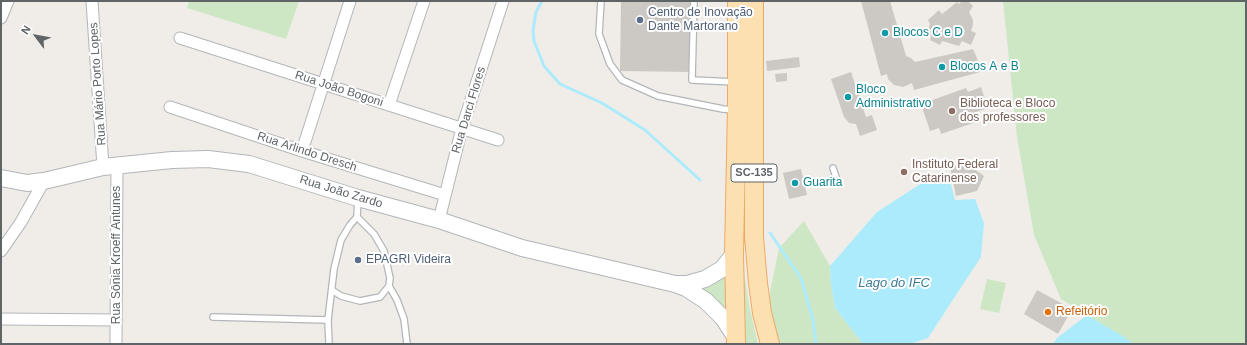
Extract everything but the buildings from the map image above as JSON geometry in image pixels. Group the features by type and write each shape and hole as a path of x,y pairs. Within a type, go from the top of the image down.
{"main road":[{"name":"SC-135","path":"736,341 734,254 737,110 737,1"},
{"name":"SC-135","path":"754,1 754,237 762,313 770,344"},
{"name":"Rua João Zardo","path":"1,178 27,183 44,181 110,167 172,160 208,159 249,164 358,198 439,220 522,248 675,284 686,288 706,301 723,318 736,341"},
{"name":"Rua João Zardo","path":"675,284 687,284 705,279 722,269 734,254"}],"street":[{"path":"1,18 8,1"},
{"name":"Rua Mário Porto Lopes","path":"92,1 110,167"},
{"path":"302,151 322,83 350,1"},
{"path":"389,105 424,1"},
{"name":"Rua Darci Flores","path":"439,220 462,128 503,1"},
{"name":"Rua João Bogoni","path":"180,38 498,140"},
{"name":"Rua Arlindo Dresch","path":"170,106 302,151 445,195"},
{"name":"Rua Sônia Kroeff Antunes","path":"110,167 116,344"},
{"path":"1,251 21,222 44,181"},
{"path":"1,319 116,320"}],"lane":[{"path":"602,1 598,34 610,64 622,80 658,96 723,109 737,110"},
{"path":"694,1 692,80 737,82"},
{"path":"833,168 836,180"},
{"path":"329,344 328,320 334,269 341,240 357,217 358,198"},
{"path":"332,290 341,296 360,301 380,297 389,286 390,278 384,251 374,234 357,217"},
{"path":"389,286 397,300 404,319 407,344"},
{"path":"213,317 328,320"}],"green space":[{"path":"189,1 299,1 286,39 187,8"},
{"path":"1003,1 1246,1 1246,344 1134,344 1061,299 1034,235 1017,137"},
{"path":"804,221 830,266 835,308 863,344 778,344 768,302 779,248"},
{"path":"743,265 749,305 758,344 739,344"},
{"path":"729,267 727,318 697,287"},
{"path":"987,279 1006,283 999,313 980,309"}],"water":[{"name":"Lago do IFC","path":"950,180 955,200 975,199 984,223 981,257 928,338 910,344 863,344 835,308 830,266 877,212 925,181"},
{"path":"1087,315 1134,344 1053,344 1057,338"}],"waterway":[{"path":"542,1 536,12 533,30 534,41 544,66 560,84 602,103 645,130 700,180"},
{"path":"770,233 801,278 813,320 816,344"}],"place":[{"name":"Centro de Inovação Dante Martorano","path":"640,20"},
{"name":"Blocos C e D","path":"885,33"},
{"name":"Blocos A e B","path":"942,67"},
{"name":"Bloco Administrativo","path":"848,97"},
{"name":"Biblioteca e Bloco dos professores","path":"952,111"},
{"name":"Instituto Federal Catarinense","path":"904,172"},
{"name":"Guarita","path":"795,183"},
{"name":"EPAGRI Videira","path":"358,260"},
{"name":"Refeitório","path":"1048,312"}]}
